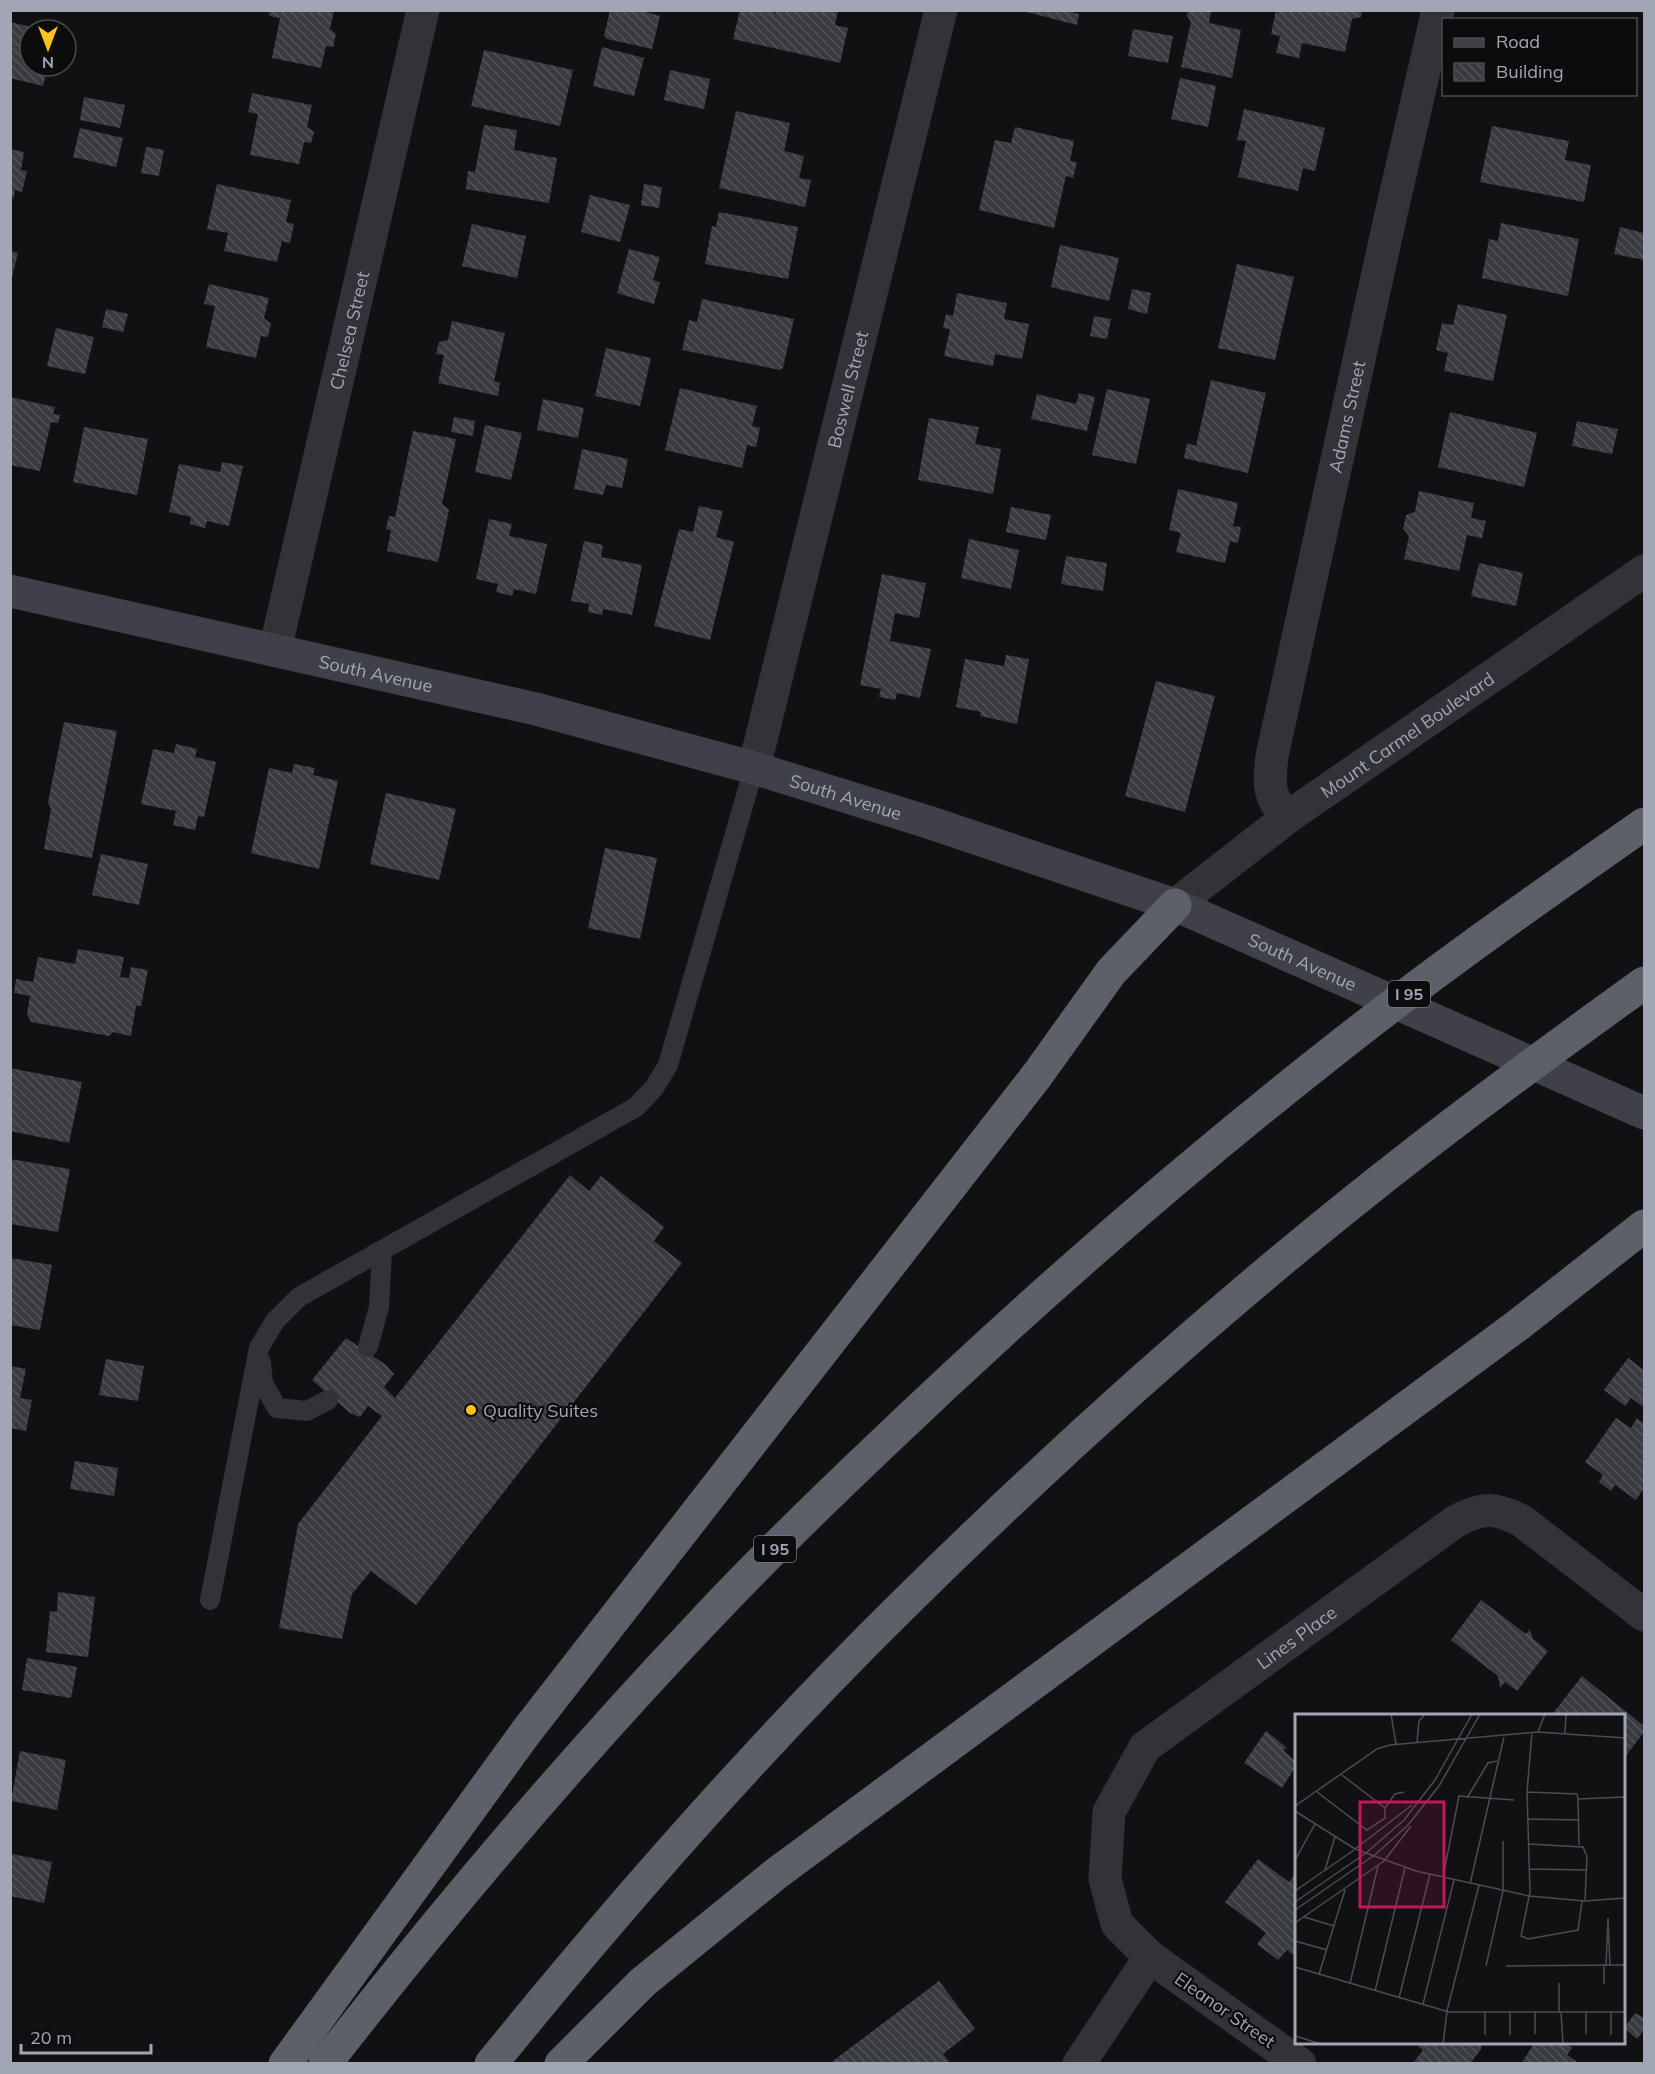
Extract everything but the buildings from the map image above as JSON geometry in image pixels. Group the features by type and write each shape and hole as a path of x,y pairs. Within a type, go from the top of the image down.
{"highway":[{"name":"I 95","path":"325,2064 381,1992 597,1736 708,1616 833,1490 954,1375 1080,1261 1330,1053 1537,899 1644,824"},
{"path":"285,2064 525,1732 1038,1074 1110,972 1175,905"},
{"path":"491,2064 567,1970 674,1846 898,1609 1019,1492 1142,1381 1264,1276 1418,1151 1527,1067 1644,983"},
{"path":"561,2064 643,1982 777,1873 1518,1325 1644,1226"}],"main road":[{"name":"South Avenue","path":"10,591 536,709 754,768 928,822 1175,905 1644,1113"}],"street":[{"name":"Chelsea Street","path":"275,650 423,10"},
{"name":"Boswell Street","path":"754,768 941,10"},
{"name":"Adams Street","path":"1288,817 1276,806 1269,782 1272,756 1438,10"},
{"name":"Mount Carmel Boulevard","path":"1175,905 1288,817 1644,571"},
{"name":"Lines Place","path":"1150,1957 1116,1924 1105,1879 1109,1812 1145,1747 1456,1521 1473,1512 1489,1510 1504,1512 1522,1521 1644,1615"},
{"path":"1079,2064 1150,1957"},
{"name":"Eleanor Street","path":"1150,1957 1300,2064"}],"lane":[{"path":"210,1600 260,1348 275,1321 299,1297 636,1107 654,1088 668,1065 754,768"},
{"path":"368,1347 379,1307 382,1252"},
{"path":"260,1348 263,1383 278,1408 307,1411 328,1400"}],"place":[{"name":"Quality Suites","path":"471,1410"}]}
